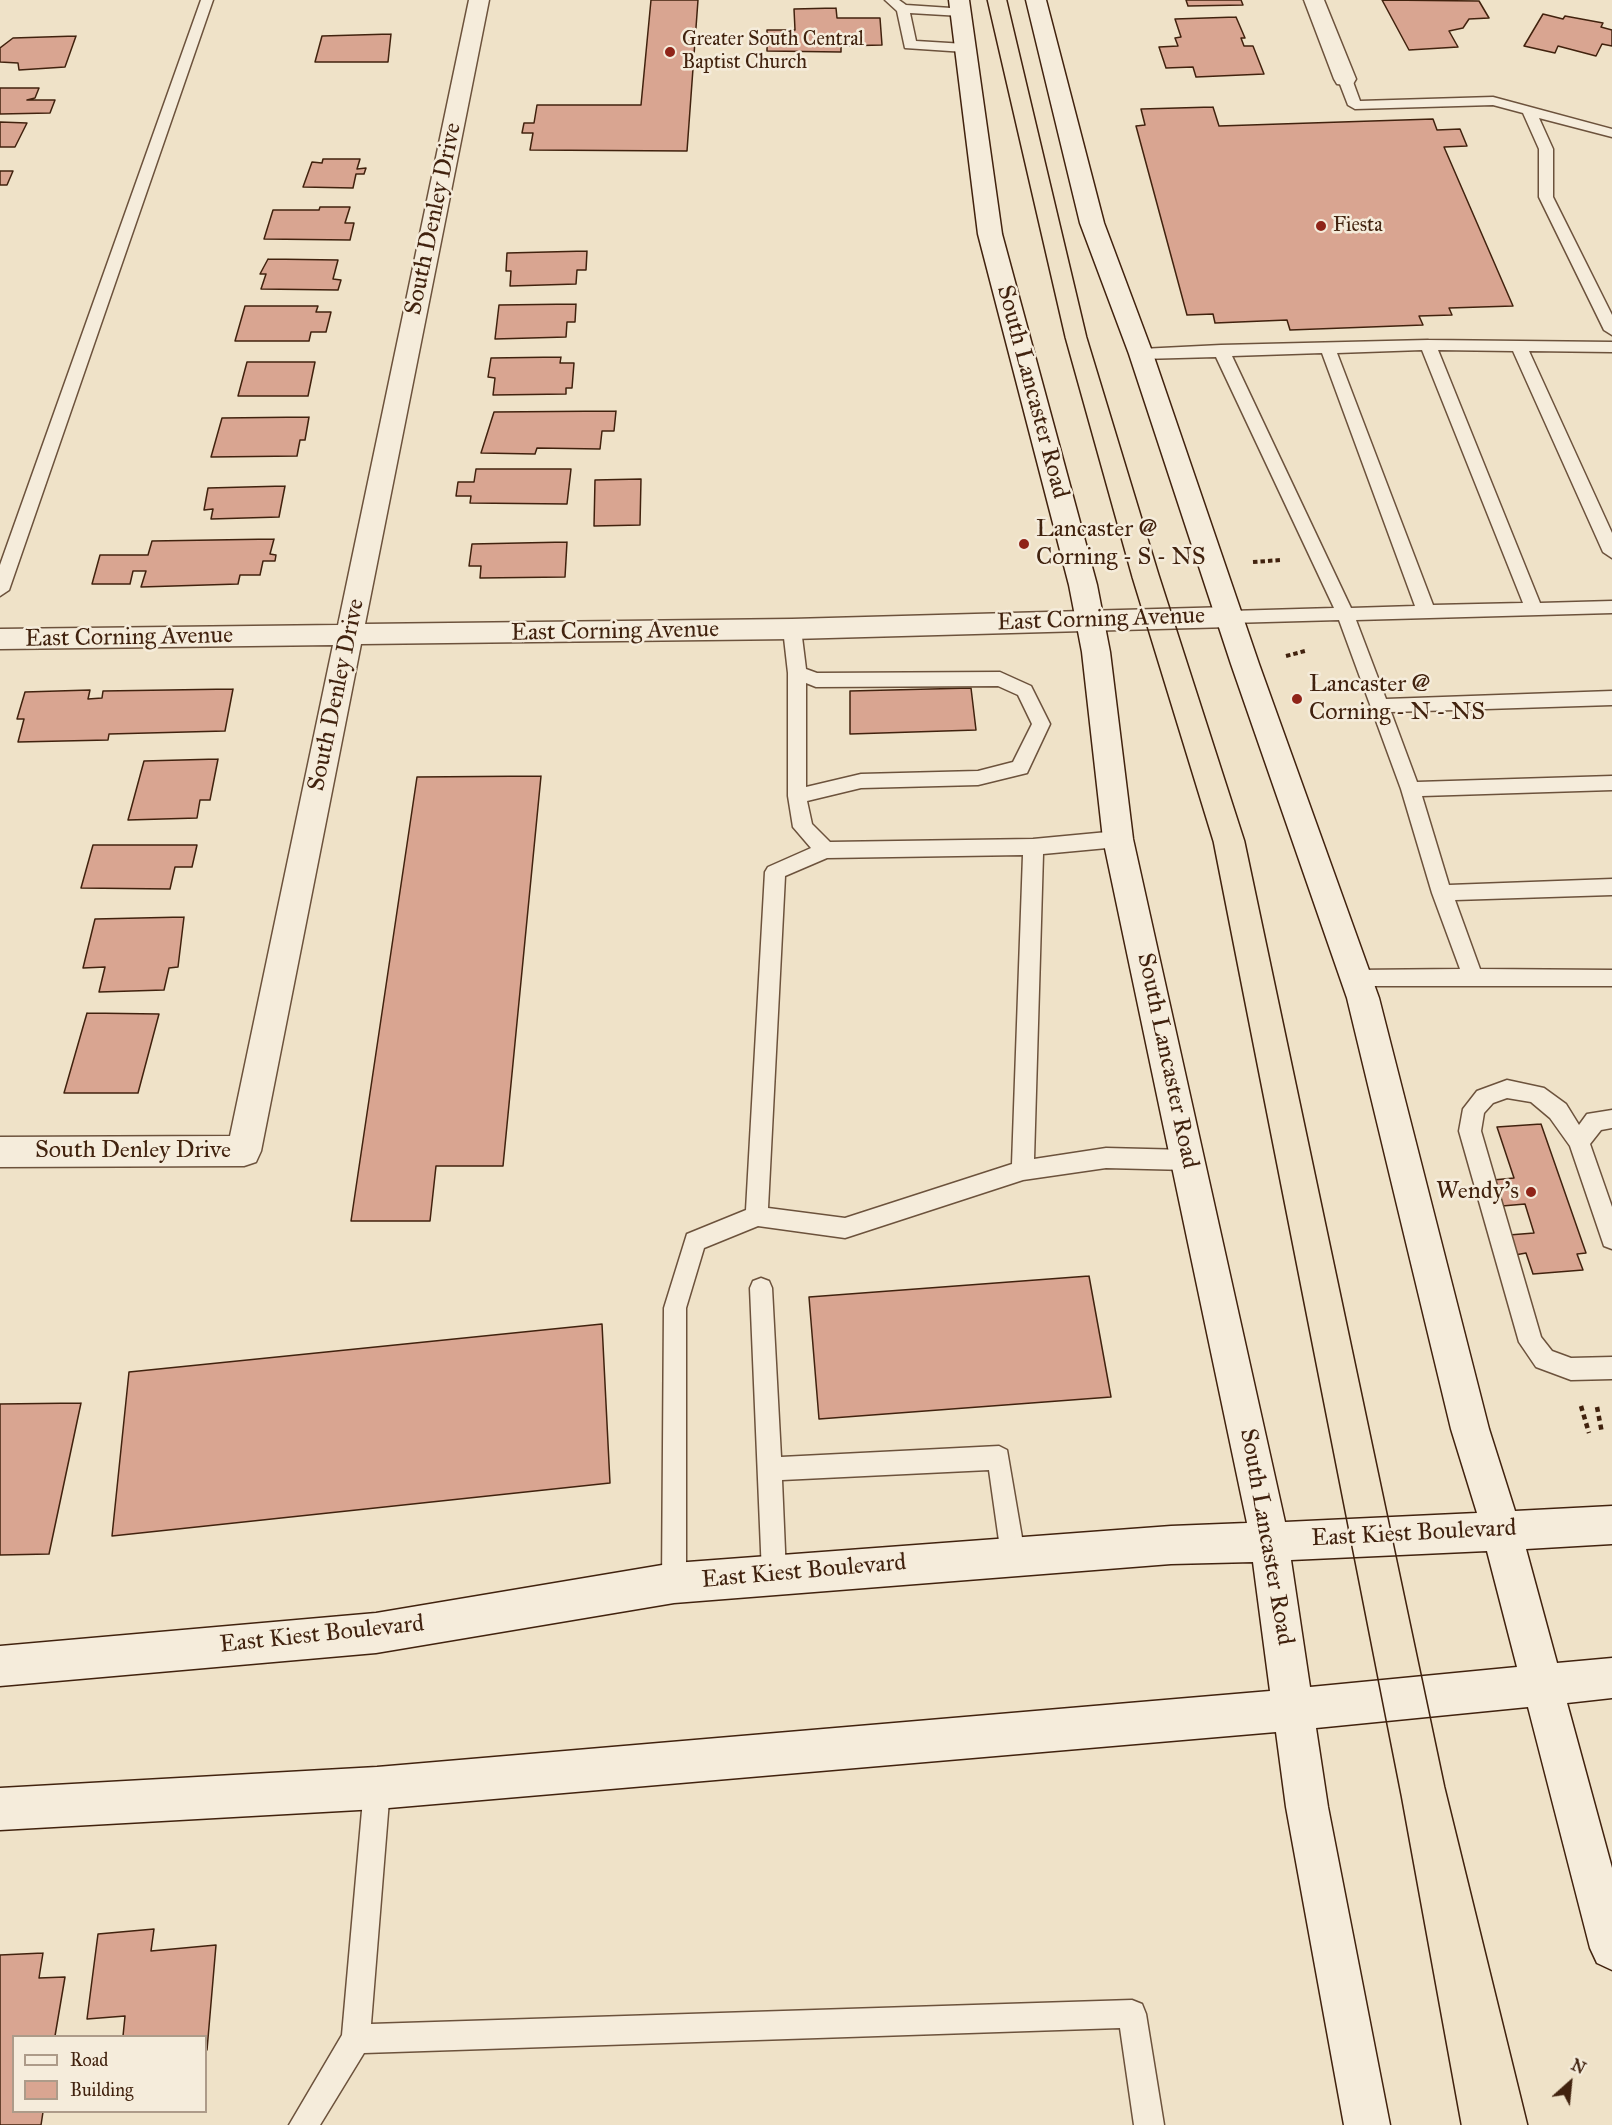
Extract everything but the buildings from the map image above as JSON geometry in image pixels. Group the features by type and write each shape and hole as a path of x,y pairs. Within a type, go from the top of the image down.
{"main road":[{"name":"South Denley Drive","path":"0,1152 244,1151 479,0"},
{"path":"1035,0 1092,223 1140,354 1363,998 1470,1429 1501,1530 1612,1948"},
{"path":"1314,0 1345,79"},
{"name":"South Lancaster Road","path":"960,6 990,234 1090,621 1118,839 1254,1460 1269,1540 1307,1807 1367,2125"},
{"name":"East Corning Avenue","path":"0,639 792,629 1230,617"},
{"name":"East Kiest Boulevard","path":"0,1666 376,1633 674,1583 774,1574 1013,1555 1269,1540 1351,1539 1612,1525"},
{"path":"0,1809 377,1788 1194,1719 1612,1678"}],"lane":[{"path":"0,590 207,0"},
{"path":"891,0 903,9 960,6"},
{"path":"903,9 910,45 965,48"},
{"path":"1345,79 1355,105 1493,101 1612,133"},
{"path":"1528,109 1546,150 1546,197 1612,330"},
{"path":"1140,354 1428,345 1612,347"},
{"path":"1428,345 1534,609"},
{"path":"1518,345 1612,552"},
{"path":"1327,347 1426,611"},
{"path":"1221,350 1345,613 1410,789 1442,893 1473,977"},
{"path":"1230,617 1612,608"},
{"path":"792,629 797,673 796,796 803,827 825,850"},
{"path":"796,796 861,781 978,778 1020,768 1041,724 1025,691 1000,679 816,680 797,673"},
{"path":"1378,706 1612,698"},
{"path":"1410,789 1612,783"},
{"path":"757,1216 775,872 825,850 1033,847 1118,839"},
{"path":"1023,1170 1033,847"},
{"path":"1442,893 1612,887"},
{"path":"1355,978 1612,978"},
{"path":"1612,1239 1579,1142 1558,1111 1536,1094 1507,1089 1485,1097 1474,1109 1470,1131 1531,1342 1544,1359 1571,1369 1612,1368"},
{"path":"1579,1142 1595,1121 1612,1119"},
{"path":"674,1583 675,1308 695,1241 757,1216 844,1228 1023,1170 1106,1158 1188,1160"},
{"path":"761,1288 774,1574"},
{"path":"771,1469 999,1458 1013,1555"},
{"path":"304,2125 356,2039 377,1788"},
{"path":"356,2039 1132,2014 1149,2125"}],"path":[{"path":"1602,1433 1595,1407 1604,1407"}],"tram line":[{"path":"987,0 1065,338 1132,578 1213,842 1401,1796 1461,2125"},
{"path":"1007,0 1087,337 1159,574 1245,841 1445,1787 1528,2125"}],"place":[{"name":"Greater South Central Baptist Church","path":"670,52"},
{"name":"Fiesta","path":"1321,226"},
{"name":"Lancaster @ Corning - S - NS","path":"1024,544"},
{"name":"Lancaster @ Corning - N - NS","path":"1297,699"},
{"name":"Wendy's","path":"1531,1192"}]}
